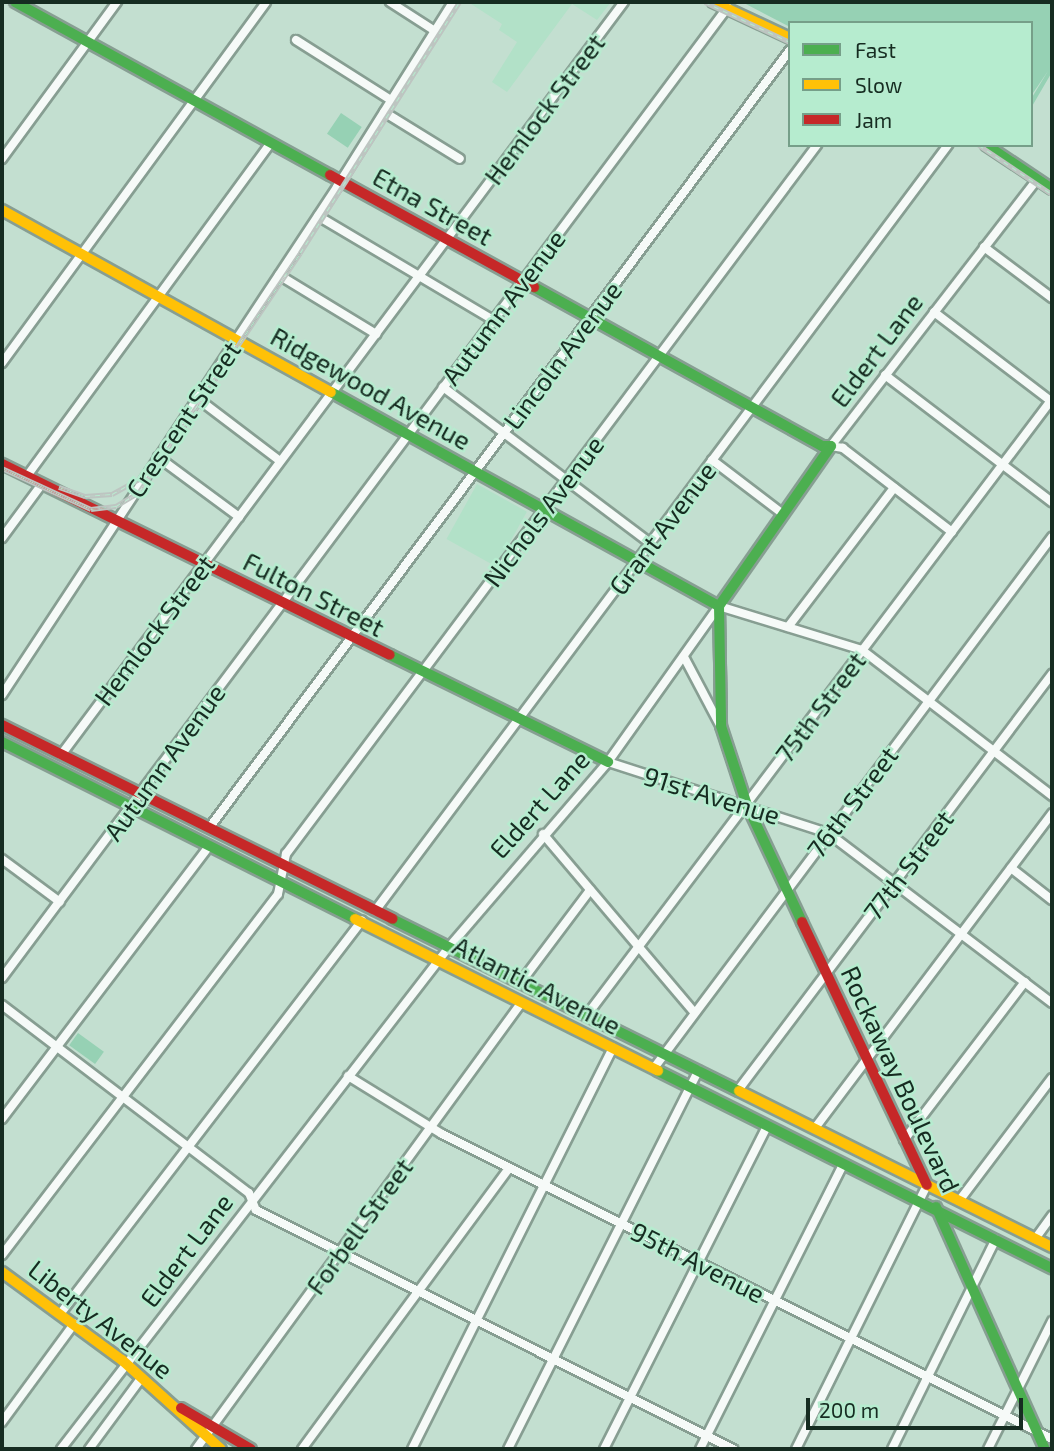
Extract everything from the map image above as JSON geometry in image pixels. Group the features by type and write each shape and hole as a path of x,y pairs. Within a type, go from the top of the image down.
{"main road":[{"name":"Etna Street","path":"15,2 752,408 822,446 831,446"},
{"path":"713,2 788,37"},
{"path":"989,147 1052,189"},
{"name":"Ridgewood Avenue","path":"2,210 719,606"},
{"name":"Eldert Lane","path":"719,606 831,446"},
{"name":"Fulton Street","path":"2,464 517,721 608,762"},
{"name":"Rockaway Boulevard","path":"719,606 721,726 747,805 927,1185 971,1289 1045,1449"},
{"name":"Atlantic Avenue","path":"2,725 283,867 739,1089 1052,1247"},
{"name":"Atlantic Avenue","path":"2,742 1052,1268"},
{"name":"Liberty Avenue","path":"3,1274 128,1364 172,1404 209,1431 221,1449"},
{"path":"209,1431 242,1440 251,1449"}],"street":[{"path":"2,159 117,2"},
{"path":"2,363 266,2"},
{"path":"390,2 435,31"},
{"name":"Crescent Street","path":"2,695 341,181 453,2"},
{"name":"Hemlock Street","path":"61,755 624,2"},
{"name":"Autumn Avenue","path":"2,978 728,7"},
{"path":"296,40 391,100"},
{"name":"Lincoln Avenue","path":"209,828 788,53"},
{"path":"384,112 460,159"},
{"path":"27,476 271,143"},
{"name":"Nichols Avenue","path":"281,882 286,854 816,147"},
{"name":"Grant Avenue","path":"375,911 947,147"},
{"name":"Eldert Lane","path":"831,446 1037,179"},
{"path":"318,216 493,320"},
{"path":"984,247 1052,298"},
{"path":"279,275 376,334"},
{"path":"934,312 1052,400"},
{"path":"885,375 1052,502"},
{"path":"443,387 650,543"},
{"path":"198,398 280,461"},
{"name":"75th Street","path":"587,1015 1052,400"},
{"path":"831,446 843,448 952,532"},
{"path":"158,457 239,517"},
{"path":"712,460 783,513"},
{"path":"2,538 42,484"},
{"path":"788,627 894,488"},
{"name":"76th Street","path":"654,1068 693,1011 1052,537"},
{"path":"719,606 862,650 1052,796"},
{"name":"Eldert Lane","path":"61,1449 449,947 543,834 608,762 719,606"},
{"name":"Rockaway Boulevard","path":"684,657 721,726"},
{"name":"77th Street","path":"739,1089 1052,674"},
{"name":"91st Avenue","path":"608,762 828,833 1052,1003"},
{"path":"815,1128 1052,813"},
{"path":"543,834 693,1011"},
{"path":"2,1118 209,846"},
{"path":"2,859 60,902"},
{"path":"1011,869 1052,900"},
{"path":"2,1255 278,894 281,882"},
{"path":"521,982 590,890"},
{"path":"60,1314 362,921"},
{"path":"2,961 10,968"},
{"path":"904,1140 1025,982"},
{"name":"Forbell Street","path":"196,1449 523,1002"},
{"path":"2,1005 249,1193 256,1210 733,1449"},
{"path":"412,1449 613,1048"},
{"path":"508,1449 699,1070"},
{"name":"95th Avenue","path":"348,1076 431,1128 1052,1439"},
{"path":"959,1201 1052,1078"},
{"path":"604,1449 766,1126"},
{"path":"700,1449 843,1165"},
{"path":"302,1449 509,1168"},
{"path":"796,1449 927,1185"},
{"path":"1035,1239 1052,1216"},
{"path":"892,1449 996,1238"},
{"path":"988,1449 1052,1321"},
{"path":"2,1422 74,1324"},
{"path":"89,1449 142,1377"},
{"path":"242,1440 259,1449"}],"shaded area":[{"path":"468,2 611,2 597,20 572,4 507,92 492,82 517,42 499,30 502,24"},
{"path":"742,2 1052,2 1052,72 1033,105 1033,96 1048,71 1033,93 1033,21 788,21 788,26"},
{"path":"341,113 362,127 348,148 327,134"},
{"path":"477,484 527,512 496,567 446,539"},
{"path":"78,1033 104,1052 95,1064 69,1045"}],"railway":[{"path":"2,468 91,509 116,506 139,492 300,253 459,2"},
{"path":"705,2 788,41"},
{"path":"982,147 1052,194"},
{"path":"59,487 85,496 112,494 139,479 146,469"}],"traffic: fast":[{"path":"15,2 330,175"},
{"path":"989,147 1052,189"},
{"path":"534,287 822,446 831,446"},
{"path":"331,392 719,606"},
{"path":"719,606 831,446"},
{"path":"719,606 721,726 747,805 802,922"},
{"path":"390,655 608,762"},
{"path":"2,742 355,919"},
{"path":"392,919 739,1091"},
{"path":"658,1071 1052,1268"},
{"path":"936,1207 1045,1449"}],"traffic: slow":[{"path":"713,2 788,37"},
{"path":"2,210 331,392"},
{"path":"355,919 658,1071"},
{"path":"739,1091 1052,1247"},
{"path":"2,1272 122,1360 221,1449"}],"traffic: jam":[{"path":"330,175 534,287"},
{"path":"2,464 390,655"},
{"path":"2,725 392,919"},
{"path":"802,922 927,1185"},
{"path":"181,1408 251,1449"}]}
